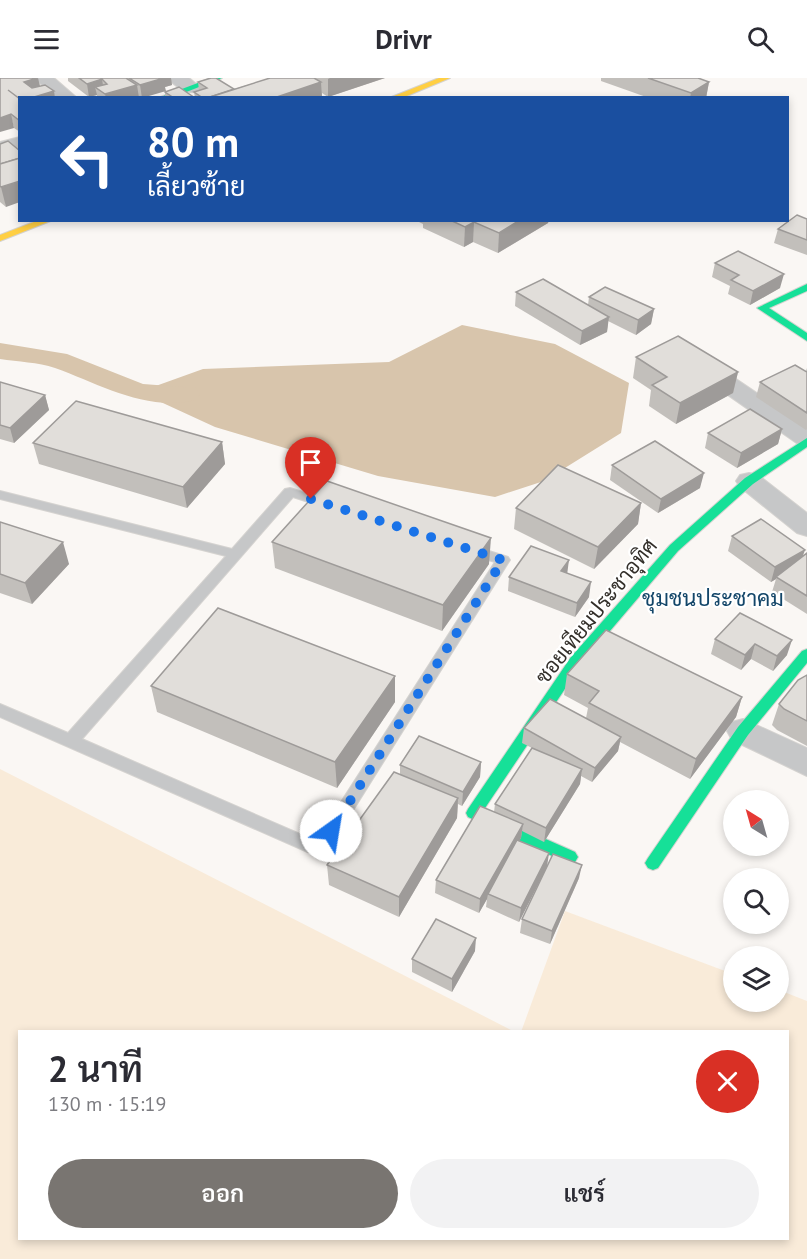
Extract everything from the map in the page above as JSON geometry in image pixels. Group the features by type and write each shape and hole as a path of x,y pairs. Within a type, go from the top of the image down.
{"street":[{"path":"43,78 66,96"},
{"path":"177,78 192,88"},
{"path":"168,96 218,78"},
{"path":"398,96 446,78"},
{"path":"0,148 18,143"},
{"path":"0,238 44,222"},
{"path":"807,287 762,308 807,338"},
{"path":"685,355 807,440"},
{"name":"ซอยเทียมประชาอุทิศ","path":"570,857 473,813 576,661 674,548 749,481 807,440"},
{"path":"749,481 807,527"},
{"path":"653,863 743,731 807,654"},
{"path":"743,731 807,763"}],"lane":[{"path":"71,741 290,492 346,510"},
{"path":"0,495 235,554"},
{"path":"0,710 319,850 503,560 458,546"}],"shaded area":[{"path":"462,325 555,344 629,383 621,433 544,481 495,497 378,476 215,427 139,392 203,369 389,362"},
{"path":"0,769 511,1030 18,1030 18,1240 789,1240 789,1030 522,1030 565,911 723,970 723,1012 789,1012 789,994 807,1001 807,1259 0,1259"}],"building":[{"path":"0,78 37,78 24,82 32,88 45,85 54,91 38,96 18,96 18,119 11,114 0,118"},
{"path":"79,78 126,78 137,85 105,94 95,87 107,84 102,79 87,84"},
{"path":"129,78 164,78 140,85"},
{"path":"216,78 234,89 213,96 200,96 194,92 207,88 198,82"},
{"path":"270,78 314,78 321,82 280,96 213,96"},
{"path":"648,78 698,78 709,82 691,93"},
{"path":"179,87 192,96 171,96 165,92"},
{"path":"8,141 18,149 18,159 0,164 0,144"},
{"path":"18,159 18,182 1,187 0,164"},
{"path":"797,215 807,219 807,240 778,229"},
{"path":"454,222 474,222 465,227"},
{"path":"474,222 517,222 499,233"},
{"path":"738,251 784,274 753,291 731,280 739,275 715,263"},
{"path":"543,279 609,317 582,331 516,292"},
{"path":"605,287 654,309 638,320 589,297"},
{"path":"678,336 738,372 680,403 652,385 667,377 636,357"},
{"path":"795,365 807,372 807,413 760,382"},
{"path":"0,382 45,395 10,428 0,425"},
{"path":"76,401 222,442 183,487 33,443"},
{"path":"750,409 782,429 741,453 708,433"},
{"path":"655,441 704,473 661,499 612,465"},
{"path":"558,465 641,503 598,547 516,508"},
{"path":"327,481 491,538 443,605 272,542"},
{"path":"761,519 805,550 775,567 732,536"},
{"path":"0,522 63,542 25,583 0,574"},
{"path":"531,546 569,560 561,571 591,582 577,603 509,577"},
{"path":"807,553 807,596 776,577"},
{"path":"218,608 395,676 335,762 151,686"},
{"path":"740,613 792,640 777,656 755,644 745,655 715,639"},
{"path":"606,630 742,697 696,759 589,703 599,691 567,674"},
{"path":"807,675 807,721 779,704 798,680"},
{"path":"550,699 621,737 595,768 524,728"},
{"path":"419,736 481,762 463,792 400,765"},
{"path":"532,748 582,769 546,828 495,804"},
{"path":"394,772 458,798 399,897 327,865"},
{"path":"480,806 523,824 480,899 436,880"},
{"path":"517,840 549,853 521,908 488,894"},
{"path":"553,854 582,865 552,931 522,919"},
{"path":"436,919 476,938 452,979 412,959"}],"waterway":[{"path":"0,351 58,360 139,392 186,394"}],"traffic: fast":[{"path":"168,96 218,78"},
{"path":"807,287 762,308 807,338"},
{"path":"570,857 473,813 576,661 674,548 749,481 807,442"},
{"path":"653,863 743,731 807,654"}],"traffic: slow":[{"path":"398,96 446,78"},
{"path":"0,238 44,222"}],"district":[{"name":"ชุมชนประชาคม","path":"713,598"}],"route":[{"path":"311,499 503,560 331,831"}]}
